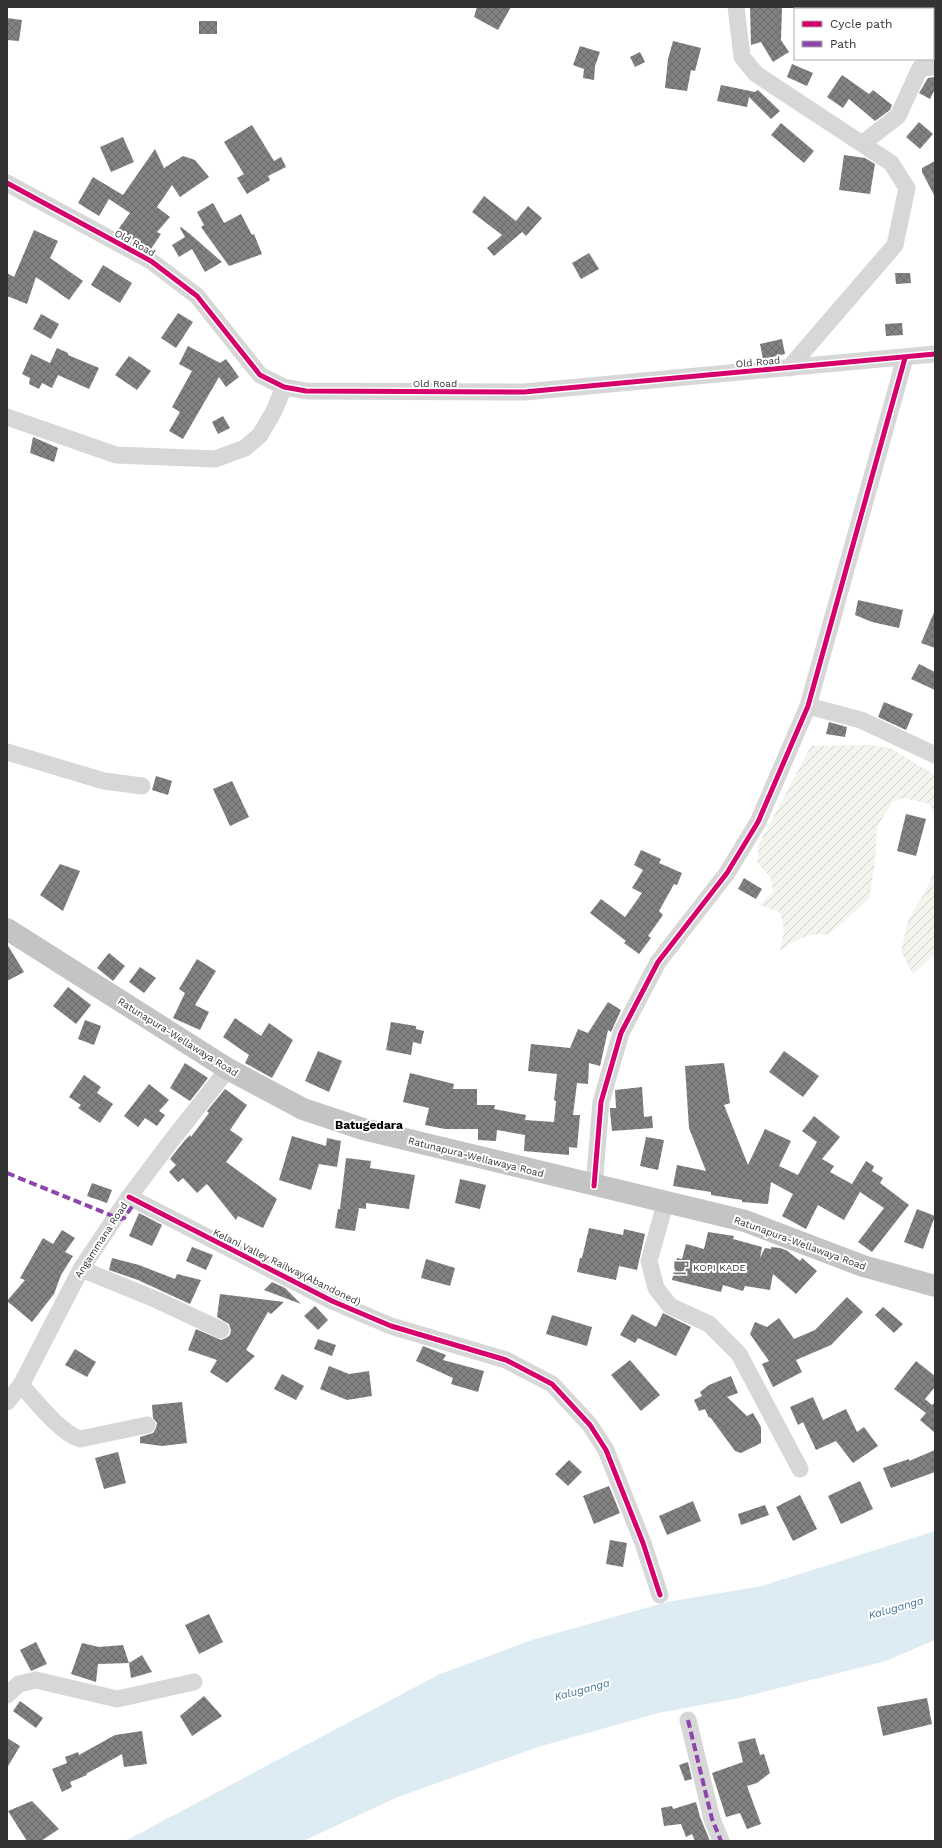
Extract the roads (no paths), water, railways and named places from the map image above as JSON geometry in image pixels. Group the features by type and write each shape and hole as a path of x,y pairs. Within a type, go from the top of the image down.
{"highway":[{"name":"Ratunapura-Wellawaya Road","path":"7,929 228,1069 303,1109 363,1129 594,1186 745,1221 863,1266 935,1286"}],"street":[{"path":"736,7 742,57 756,74 863,143 891,163 907,188 895,245 788,368"},
{"path":"863,143 898,116 920,68 935,67"},
{"name":"Old Road","path":"7,183 156,266 197,296 260,375 284,387 306,391 524,392 905,358 935,354"},
{"path":"594,1186 601,1102 621,1034 658,962 727,873 758,822 808,706 905,358"},
{"path":"7,417 116,455 216,459 245,448 260,435 274,411 284,387"},
{"path":"808,706 861,720 935,755"},
{"path":"7,752 104,781 142,786"},
{"name":"Angammana Road","path":"7,1402 21,1385 81,1269 129,1197 228,1069"},
{"name":"Kelani Valley Railway(Abandoned)","path":"129,1197 332,1301 391,1326 506,1360 552,1384 590,1425 606,1450 643,1543 660,1595"},
{"path":"666,1202 649,1261 656,1288 670,1306 709,1324 739,1354 800,1469"},
{"path":"81,1269 157,1300 221,1330"},
{"path":"21,1385 71,1436 80,1439 147,1425"},
{"path":"7,1695 19,1684 36,1680 117,1699 194,1682"},
{"path":"688,1720 712,1819 721,1841"}],"water":[{"name":"Kaluganga","path":"935,1531 935,1640 886,1661 739,1698 658,1713 538,1747 398,1797 303,1841 125,1841 440,1674 532,1640 667,1602 762,1586"}],"place":[{"name":"KOPI KADE","path":"681,1267"}],"district":[{"name":"Batugedara","path":"369,1125"}]}
